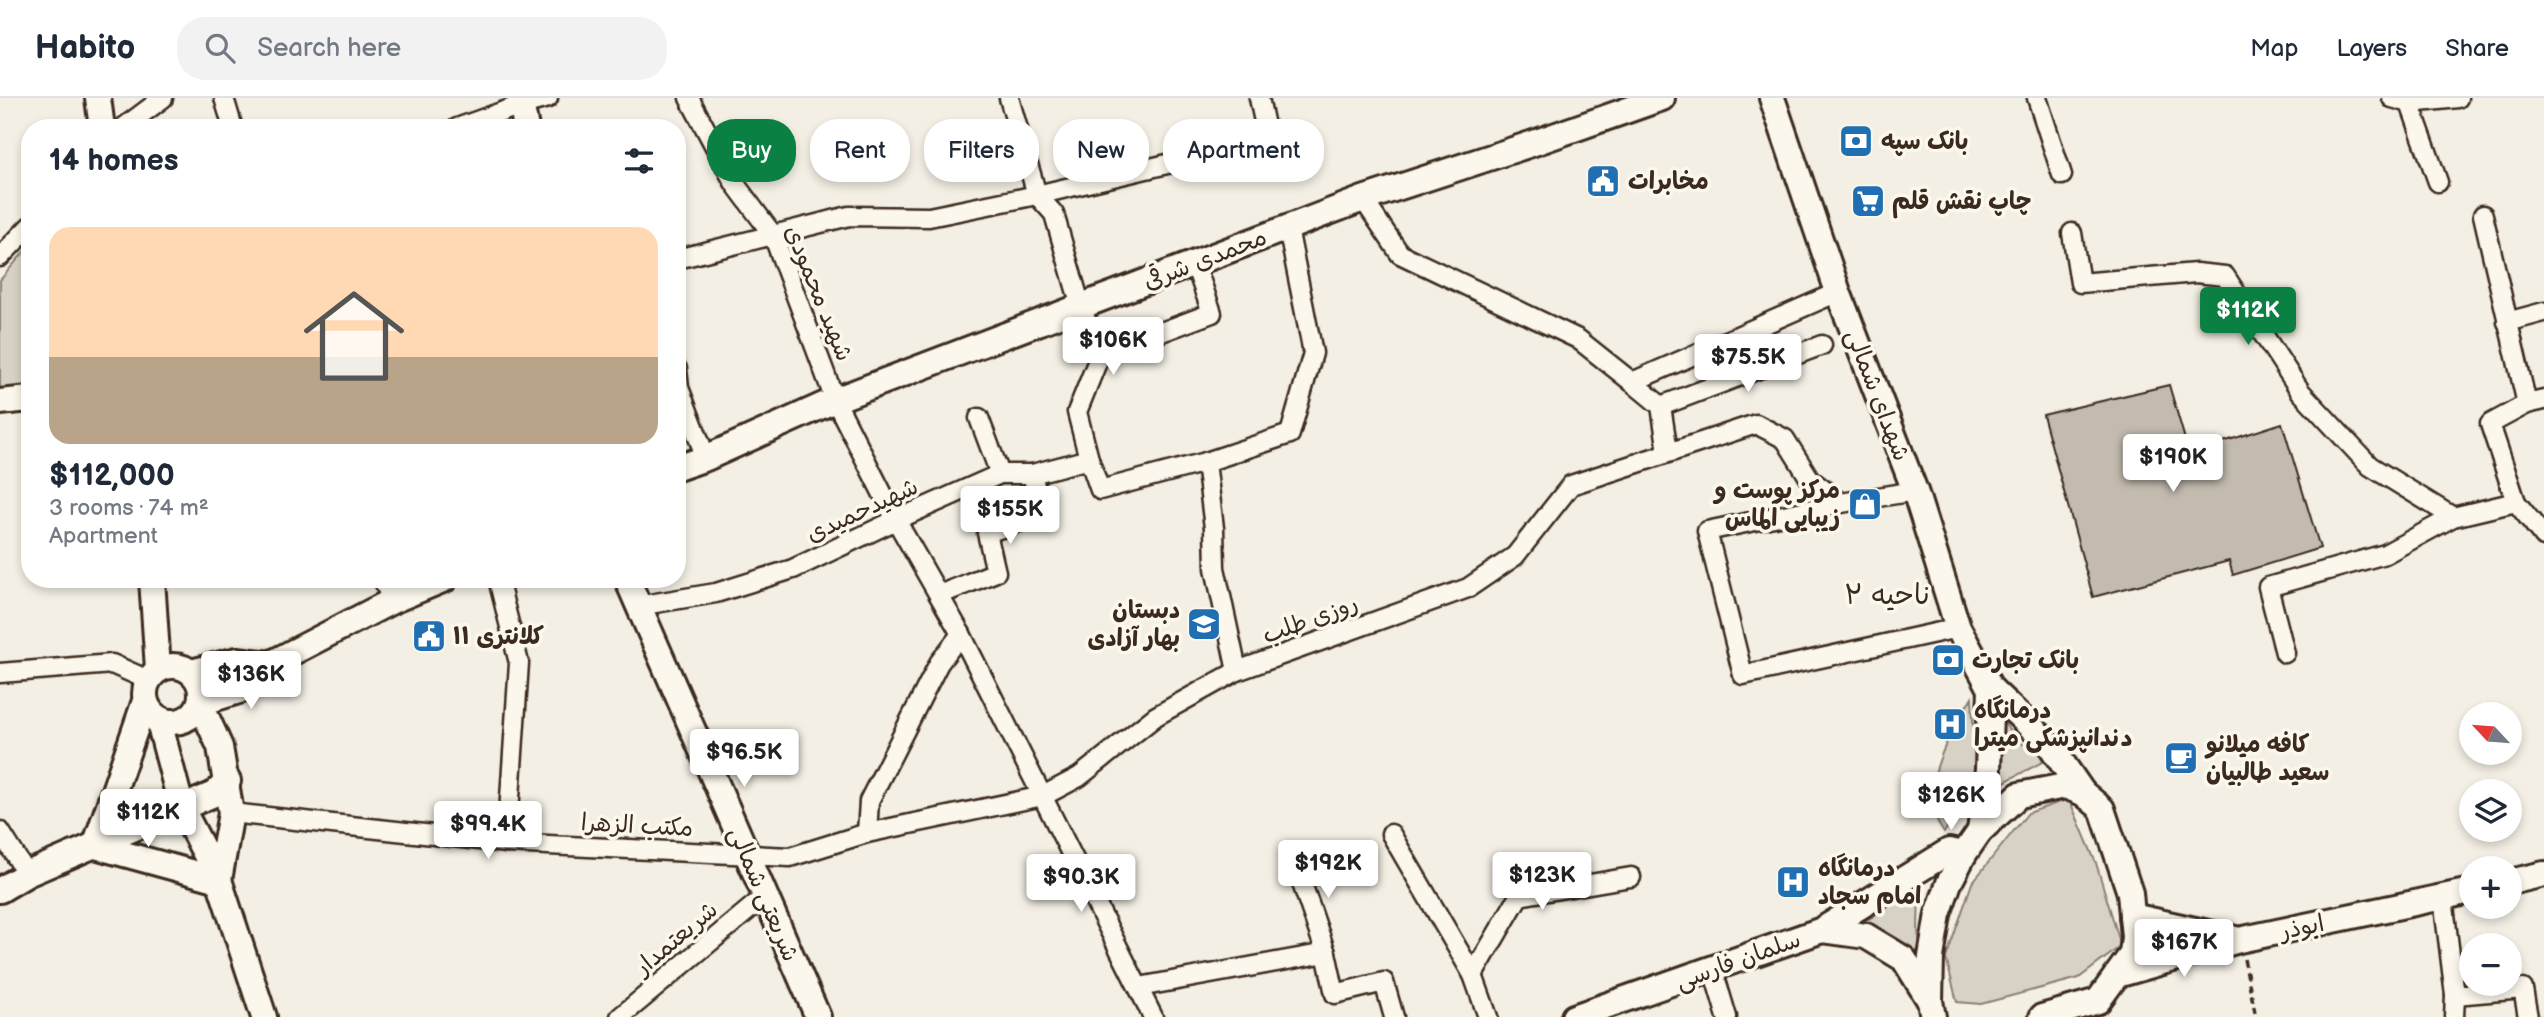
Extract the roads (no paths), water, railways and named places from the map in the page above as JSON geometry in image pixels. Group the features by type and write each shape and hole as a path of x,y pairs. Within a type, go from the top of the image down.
{"main road":[{"path":"98,98 101,119"},
{"name":"شهدای شمالی","path":"1772,98 1838,292 1915,491 1958,628 1991,689"},
{"name":"محمدی شرقی","path":"686,465 835,400 1363,199 1658,99"},
{"path":"0,402 21,400"},
{"path":"152,588 152,692 182,809 219,880 264,1017"},
{"name":"شریعتی شمالی","path":"627,589 818,1017"},
{"path":"200,703 242,690 270,664 388,590"},
{"path":"191,672 237,660 270,664"},
{"path":"95,846 152,692 165,666 179,666 191,672 201,690 200,703 193,714 182,721 170,722 152,692"},
{"path":"1991,689 2050,745 2083,793 2102,809 2130,893 2134,937 2132,954 2098,1001 2042,1017"},
{"path":"1980,831 1988,769 1991,689"},
{"path":"200,703 220,747 228,781 231,813 219,880"},
{"path":"0,890 27,874 214,794 228,781"},
{"path":"1931,1009 1931,957 1938,914 1949,883 1980,831 2020,795 2065,786 2083,793"},
{"path":"95,846 219,880"},
{"name":"سلمان فارسی","path":"1574,1017 1822,930 1949,851 1964,854"},
{"path":"2522,879 2544,874"},
{"name":"ابوذر","path":"2132,916 2239,940 2459,894"},
{"name":"سلمان فارسی","path":"1822,930 1866,936 1904,960 1931,1009"},
{"path":"2117,975 2239,940"}],"street":[{"path":"135,119 163,98"},
{"path":"225,98 231,119"},
{"path":"490,119 522,110 548,98"},
{"name":"شهید محمودی","path":"690,98 735,184 773,235 835,400 896,520 961,634 1153,1017"},
{"path":"1009,98 1037,195 1054,214 1081,307 1100,355 1077,412 1100,490 1206,462 1290,434 1313,354 1288,228"},
{"path":"686,257 849,216 929,217 1037,195 1268,140 1259,98"},
{"path":"2037,98 2062,176"},
{"path":"2392,98 2409,101 2458,98"},
{"path":"2409,101 2438,182"},
{"path":"1363,199 1401,254 1578,339 1661,406 1668,452"},
{"path":"2483,215 2507,323 2535,402 2490,424 2516,502 2544,537"},
{"path":"2072,233 2080,283 2196,273 2225,276 2301,392 2361,457 2370,466 2453,517"},
{"path":"0,257 21,235"},
{"path":"1100,355 1212,313 1195,264"},
{"path":"1632,382 1838,292"},
{"path":"2507,323 2544,312"},
{"path":"1661,406 1822,345"},
{"path":"686,404 706,458"},
{"path":"979,418 1000,474"},
{"name":"روزی طلب","path":"748,855 790,857 867,833 1043,796 1079,777 1156,716 1237,671 1468,588 1515,556 1571,485 1668,452 1756,424 1785,439 1810,478 1841,503"},
{"name":"شهیدحمیدی","path":"627,589 716,593 793,569 1000,474 1032,474 1089,459"},
{"path":"1206,462 1214,528 1215,568 1237,671"},
{"path":"939,596 996,572 987,533 1042,514 1032,474"},
{"path":"1915,491 1841,503 1707,531 1743,675 1958,628"},
{"path":"2285,653 2268,587 2385,554 2453,517 2516,502"},
{"path":"500,588 519,663 507,844"},
{"path":"867,833 869,801 939,663 961,634"},
{"path":"0,673 112,664 152,692"},
{"name":"مکتب الزهرا","path":"231,813 507,844 748,855"},
{"path":"0,831 27,874"},
{"path":"1391,834 1473,975 1488,1017"},
{"path":"1294,860 1326,953 1335,994 1384,982 1394,1017"},
{"path":"1473,975 1519,896 1631,877"},
{"name":"شریعتمدار","path":"620,1017 764,897"},
{"path":"2443,898 2455,995 2454,1017"},
{"path":"1139,987 1326,953"},
{"path":"1713,970 1727,1017"},
{"path":"2455,995 2523,989 2528,1017"}],"place":[{"name":"بانک سپه","path":"1856,141"},
{"name":"مخابرات","path":"1603,181"},
{"name":"چاپ نقش قلم","path":"1868,201"},
{"name":"مرکز پوست و زیبایی الماس","path":"1865,504"},
{"name":"دبستان بهار آزادی","path":"1204,624"},
{"name":"کلانتری ۱۱","path":"429,636"},
{"name":"بانک تجارت","path":"1948,660"},
{"name":"درمانگاه دندانپزشکی میترا","path":"1950,724"},
{"name":"کافه میلانو سعید طالبیان","path":"2181,758"},
{"name":"درمانگاه امام سجاد","path":"1793,882"}],"district":[{"name":"ناحیه ۲","path":"1887,594"}]}
